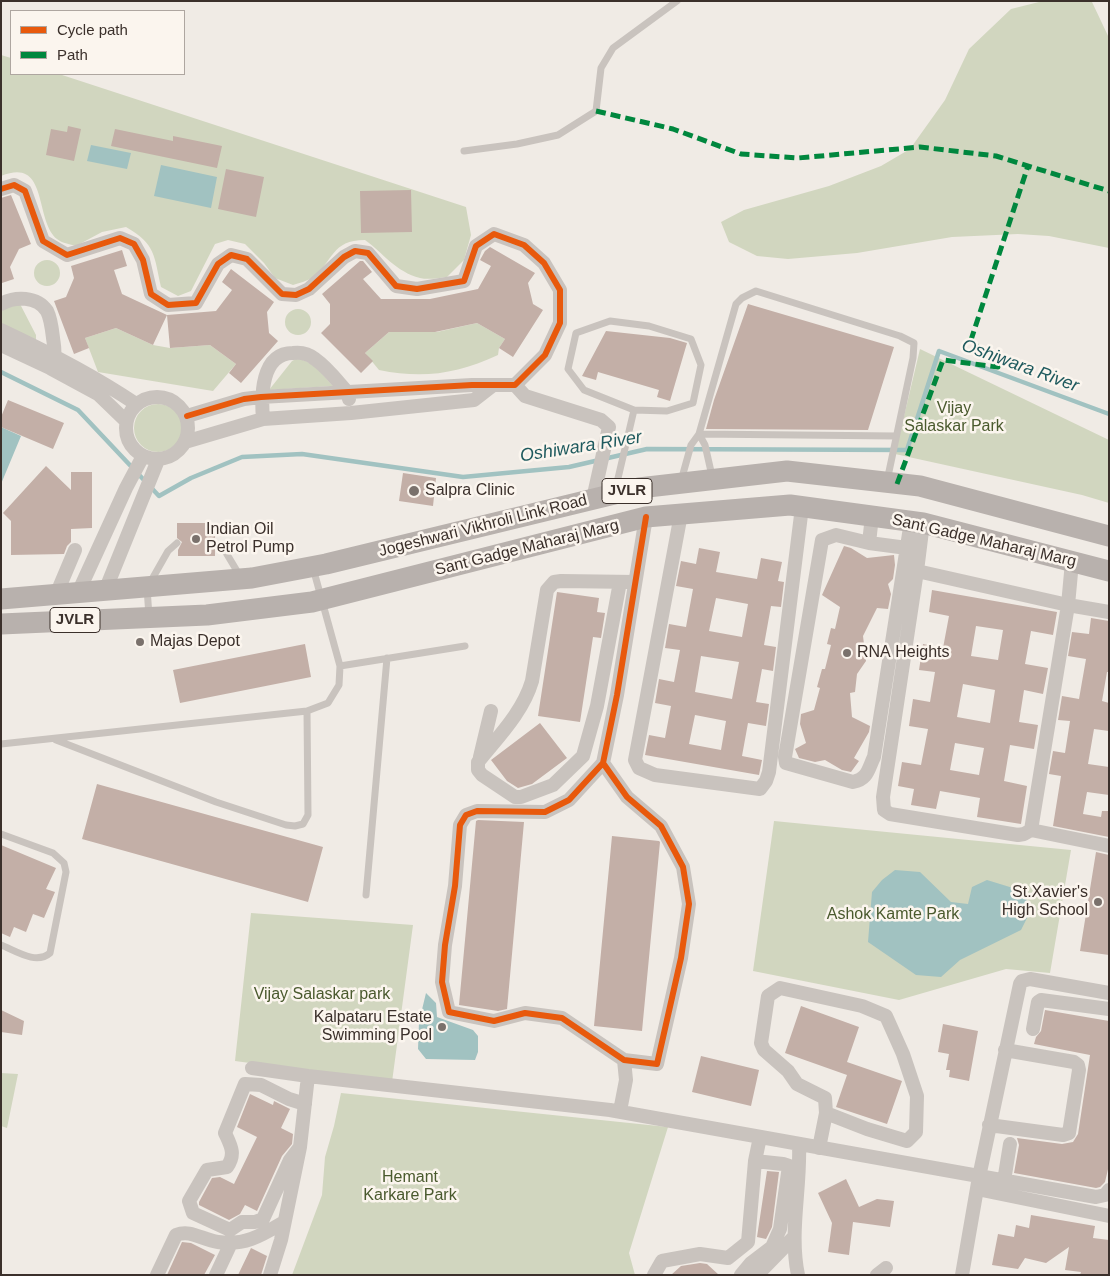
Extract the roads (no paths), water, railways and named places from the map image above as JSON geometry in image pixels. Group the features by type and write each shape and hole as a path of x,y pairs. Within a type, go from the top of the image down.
{"main road":[{"name":"Jogeshwari Vikhroli Link Road","path":"1,599 242,580 313,566 639,488 787,471 920,486 1109,536"},
{"name":"Sant Gadge Maharaj Marg","path":"1,624 207,615 323,600 646,517 790,505 917,522 1109,571"}],"street":[{"path":"1,189 14,186 25,191 43,241 67,255 120,238 134,244 143,260 151,294 168,305 196,302 218,264 231,255 247,259 282,294 296,295 309,289 344,257 355,251 368,253 396,286 417,289 464,281 476,246 494,234 524,245 544,263 560,290 560,323 544,355 515,385 472,385 348,393 261,396 187,416"},
{"path":"1,304 9,300 24,298 38,302 47,312 51,324 52,362"},
{"path":"549,314 554,335"},
{"path":"1,330 98,394 126,422"},
{"path":"1,346 100,380 136,404"},
{"path":"263,419 261,396 268,370 274,360 281,355 291,352 314,358 348,393 351,413"},
{"path":"515,385 525,396 604,422 609,427 593,499"},
{"path":"185,442 263,419 351,413 474,400 492,386"},
{"path":"105,591 155,465 177,453 188,436 187,416 178,404 164,397 154,396 136,404 126,422 126,431 132,448 141,460 155,465"},
{"path":"78,593 141,460"},
{"path":"681,514 635,760 639,768 655,775 760,789 766,781 769,772 802,507"},
{"path":"870,542 872,516"},
{"path":"603,763 627,797 661,826 683,867 689,904 681,958 657,1064 624,1060 562,1018 525,1013 494,1021 449,1012 442,982 445,945 456,886 460,825 466,815 477,811 544,812 569,800 603,763 617,695 646,517"},
{"path":"907,548 836,535 822,540 785,757 786,763 854,782 862,780 866,776 874,756 907,548 917,522"},
{"path":"917,522 918,571 883,797 884,810 890,814 1018,835 1031,830 1109,846"},
{"path":"56,595 75,550"},
{"path":"1031,830 1068,605 1072,562"},
{"path":"918,571 1068,605 1109,612"},
{"path":"478,762 520,708 529,693 546,594 550,586 554,582 561,581 635,582"},
{"path":"491,711 478,762 478,770 482,775 515,797 521,797 553,785 582,756 597,706 620,582"},
{"path":"962,1275 978,1183 1018,988 1022,981 1030,979 1109,993"},
{"path":"819,1148 826,1113 825,1098 797,1084 788,1071 764,1050 761,1043 768,996 780,988 862,1006 886,1016 903,1054 917,1096 916,1132 907,1141 867,1129 826,1113"},
{"path":"1033,1029 1038,1002 1041,1000 1109,1009"},
{"path":"990,1125 1064,1135 1069,1133 1079,1070 1078,1065 1074,1062 1005,1050"},
{"path":"620,1112 626,1080 624,1060"},
{"path":"252,1068 620,1112 819,1148 978,1183 1109,1216"},
{"path":"270,1275 284,1222 300,1147 308,1076"},
{"path":"300,1147 290,1160 263,1219 255,1222 242,1222 230,1230 193,1212 189,1202 207,1170 227,1167 230,1162 233,1148 225,1133 246,1084 261,1085 289,1099 305,1104"},
{"path":"654,1275 662,1261 700,1254 728,1258 748,1242 755,1161 760,1137"},
{"path":"798,1275 794,1258 794,1237 800,1144"},
{"path":"1004,1181 1010,1144"},
{"path":"741,1275 751,1263 772,1246 780,1228 789,1166 755,1161"},
{"path":"978,1183 1004,1181 1096,1197 1105,1196 1109,1190"},
{"path":"156,1275 176,1235 183,1232 216,1242 231,1243 253,1240 284,1222"},
{"path":"757,1275 794,1237"},
{"path":"216,1275 231,1243"}],"lane":[{"path":"464,152 517,144 558,135 596,111 600,68 613,48 677,1"},
{"path":"681,483 690,451 699,434 736,304 742,298 756,291 900,336 914,343 913,358 886,482"},
{"path":"610,321 649,326 691,339 701,366 693,403 667,411 634,410 584,390 568,369 576,333 610,321"},
{"path":"615,494 634,410"},
{"path":"699,434 896,436"},
{"path":"699,434 706,450 713,480"},
{"path":"149,617 147,588 168,551 177,543"},
{"path":"216,544 222,546 242,580"},
{"path":"1,744 307,711 328,703 338,685 340,666 313,566"},
{"path":"340,666 465,646"},
{"path":"366,895 387,658"},
{"path":"53,739 216,802 286,825 295,826 303,824 308,815 307,711"},
{"path":"1,834 53,853 64,863 66,872 50,953 45,957 31,958 1,945"}],"water":[{"path":"91,145 131,153 127,169 87,161"},
{"path":"161,165 217,177 211,208 154,196"},
{"path":"1,427 21,436 1,484"},
{"path":"895,870 920,872 951,902 968,904 972,887 987,880 1026,892 1028,916 1021,930 960,960 941,977 916,975 868,942 872,892 882,880"},
{"name":"Kalpataru Estate Swimming Pool","path":"426,993 436,1003 437,1017 473,1030 478,1036 478,1052 475,1060 426,1059 418,1049 419,1022"}],"waterway":[{"name":"Oshiwara River","path":"1,372 78,410 159,496 191,478 242,457 302,454 463,477 569,467 647,449 907,450 939,351 1109,414"}],"place":[{"name":"Salpra Clinic","path":"414,491"},
{"name":"Indian Oil Petrol Pump","path":"196,539"},
{"name":"Majas Depot","path":"140,642"},
{"name":"RNA Heights","path":"847,653"},
{"name":"St.Xavier's High School","path":"1098,902"},
{"name":"Kalpataru Estate Swimming Pool","path":"442,1027"}],"park label":[{"name":"Vijay Salaskar Park","path":"954,418"},
{"name":"Ashok Kamte Park","path":"893,915"},
{"name":"Vijay Salaskar park","path":"322,995"},
{"name":"Hemant Karkare Park","path":"410,1187"}]}
